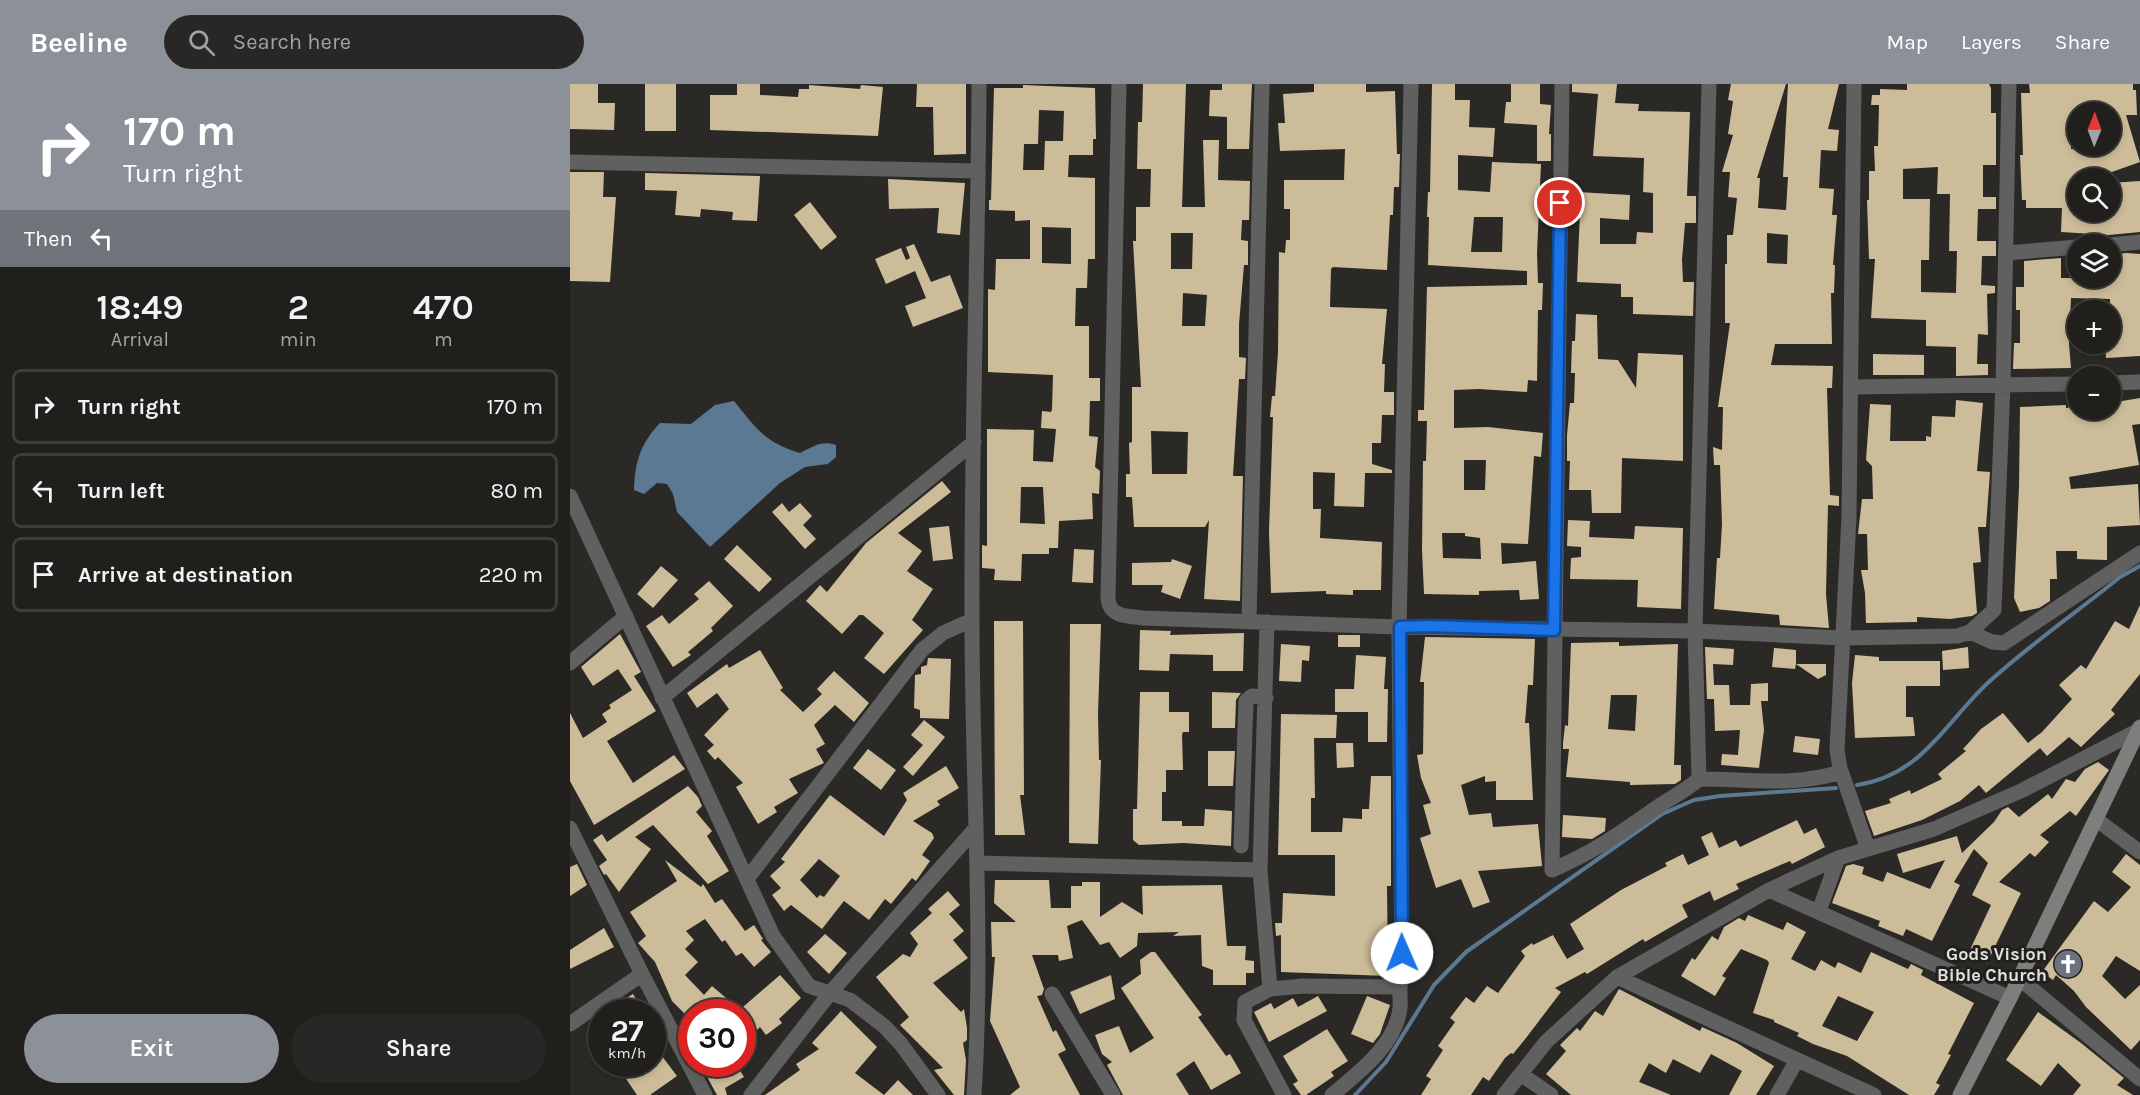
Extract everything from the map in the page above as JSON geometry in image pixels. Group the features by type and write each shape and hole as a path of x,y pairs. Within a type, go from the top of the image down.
{"street":[{"path":"974,1095 979,1013 972,620 979,84"},
{"path":"1119,84 1109,607 1115,614 1143,618 1400,627 1695,631 1842,638 1957,636 1970,632 1995,610 2003,385 2002,321 2006,253 2009,84"},
{"path":"1250,621 1262,84"},
{"path":"1332,1095 1369,1064 1394,1027 1400,1009 1399,987 1402,976 1400,627 1411,84"},
{"path":"1562,84 1552,870 1592,852 1623,833 1650,812 1684,792 1699,779 1774,783 1825,777 1841,771"},
{"path":"1699,779 1695,631 1709,84"},
{"path":"1854,84 1849,517 1837,750 1841,771 1868,849"},
{"path":"570,162 978,171"},
{"path":"2121,243 2140,242"},
{"path":"2006,253 2067,248"},
{"path":"2121,383 2140,382"},
{"path":"1850,387 2067,384"},
{"path":"662,698 974,442"},
{"path":"570,496 773,936 809,986 850,1000 884,1026 901,1044 938,1095"},
{"path":"1970,632 1992,642 2004,643 2140,553"},
{"path":"570,663 626,616"},
{"path":"747,879 922,650 943,633 972,620"},
{"path":"1267,622 1260,870 1270,989"},
{"path":"1241,846 1246,701 1252,696 1266,698"},
{"path":"1960,1095 2020,979 2139,728"},
{"path":"1504,1095 1546,1042 1617,977 1769,890 1838,858 1935,829 2022,790 2139,728"},
{"path":"2097,820 2140,852"},
{"path":"570,828 705,1095"},
{"path":"751,1095 831,992 975,829"},
{"path":"1819,911 1838,858"},
{"path":"978,863 1260,870"},
{"path":"1769,890 2010,998"},
{"path":"570,1024 642,974"},
{"path":"1617,977 1874,1095"},
{"path":"2020,979 2140,1079"},
{"path":"1284,1095 1244,1020 1245,1002 1270,989 1303,986 1399,987"},
{"path":"1052,994 1113,1095"},
{"path":"1778,1095 1797,1059"},
{"path":"1522,1075 1551,1095"}],"water":[{"path":"734,401 755,427 778,444 800,453 826,443 836,445 836,457 828,464 805,467 780,483 710,547 677,512 673,494 667,484 657,483 644,494 634,490 636,471 643,446 660,423 691,424 715,405"}],"building":[{"path":"570,84 598,84 598,103 615,103 614,130 570,129"},
{"path":"645,84 676,84 676,131 645,131"},
{"path":"737,84 760,84 760,95 798,97 799,89 809,89 809,85 860,89 861,85 883,87 878,136 710,130 710,95 737,95"},
{"path":"917,84 966,84 966,154 934,155 933,107 916,107"},
{"path":"1143,84 1186,84 1182,207 1205,207 1203,140 1219,140 1218,180 1250,181 1249,220 1242,220 1241,240 1248,241 1248,265 1244,265 1239,324 1239,357 1246,358 1245,379 1239,379 1233,476 1243,476 1240,601 1204,599 1209,520 1205,527 1134,527 1132,497 1126,497 1126,474 1130,474 1129,443 1132,442 1132,387 1141,387 1133,241 1136,241 1136,207 1150,207 1151,169 1137,169 1138,122 1142,122","holes":["1171,233 1193,233 1192,269 1171,269","1183,293 1207,295 1205,326 1182,326","1151,431 1188,432 1187,474 1152,474"]},
{"path":"1222,84 1252,84 1249,149 1227,149 1227,117 1209,116 1210,90 1222,90"},
{"path":"1314,84 1366,84 1366,92 1395,91 1397,154 1400,154 1399,187 1394,187 1393,215 1390,215 1387,270 1333,267 1331,269 1330,307 1387,309 1382,364 1385,364 1384,392 1394,392 1394,415 1382,415 1381,443 1372,443 1372,464 1392,470 1392,473 1365,473 1364,507 1334,506 1335,473 1313,472 1313,509 1321,509 1320,538 1382,542 1381,590 1353,590 1353,595 1326,594 1326,591 1271,593 1269,531 1273,417 1270,417 1272,396 1275,396 1278,352 1279,252 1285,253 1286,240 1290,240 1290,209 1284,209 1284,180 1344,180 1345,149 1280,151 1278,123 1285,123 1283,94 1314,92"},
{"path":"1432,84 1455,84 1455,100 1470,100 1469,127 1495,128 1493,157 1458,155 1458,190 1490,192 1492,162 1541,164 1537,253 1538,283 1543,283 1542,310 1538,310 1537,381 1528,380 1527,392 1454,390 1454,428 1488,427 1543,433 1541,457 1534,456 1528,544 1501,543 1502,564 1536,561 1539,599 1520,600 1519,590 1479,591 1479,595 1424,594 1423,461 1426,461 1427,421 1418,421 1418,410 1424,410 1427,287 1527,285 1527,271 1428,265 1429,217 1427,217 1428,192 1430,192","holes":["1474,217 1503,217 1502,252 1471,252","1464,460 1486,460 1485,490 1464,490","1442,533 1465,533 1465,536 1480,538 1481,559 1443,558"]},
{"path":"1511,84 1540,84 1540,104 1551,105 1549,134 1551,134 1551,161 1537,161 1537,125 1504,123 1506,102 1511,102"},
{"path":"1572,84 1617,84 1615,103 1639,104 1638,111 1690,112 1687,196 1696,196 1696,223 1685,223 1682,260 1683,282 1694,282 1693,316 1633,314 1633,297 1621,297 1621,284 1577,282 1580,212 1570,212 1570,189 1577,189 1577,192 1630,195 1629,220 1600,218 1600,244 1636,244 1637,232 1653,233 1653,193 1643,192 1644,158 1593,156 1598,94 1572,92"},
{"path":"1731,84 1786,84 1757,178 1760,178 1758,208 1786,210 1788,177 1783,177 1788,84 1839,84 1828,129 1839,130 1837,151 1821,150 1819,188 1834,189 1832,215 1837,215 1833,265 1835,265 1834,293 1831,293 1832,344 1775,344 1771,365 1833,366 1832,388 1827,388 1830,495 1839,496 1839,506 1828,505 1826,594 1829,628 1780,625 1779,615 1714,609 1722,524 1720,465 1714,465 1713,447 1722,450 1723,407 1718,407 1730,323 1725,323 1725,264 1727,264 1727,235 1733,235 1737,198 1728,197 1730,172 1722,172 1733,135 1728,134 1733,101 1728,100","holes":["1767,233 1788,235 1787,264 1767,263"]},
{"path":"1907,84 1989,84 1991,88 1991,113 1996,113 1996,165 1983,165 1983,197 1996,197 1996,209 1978,209 1977,241 1996,241 1996,256 1982,256 1981,285 1995,286 1995,293 1987,294 1988,335 1978,334 1977,364 1988,364 1988,375 1956,376 1956,347 1926,346 1926,320 1871,318 1875,259 1869,259 1867,200 1869,200 1869,171 1875,171 1874,146 1878,146 1879,105 1871,105 1872,95 1880,95 1880,89 1907,90","holes":["1938,167 1937,194 1950,194 1949,251 1957,251 1956,293 1921,292 1921,260 1929,260 1930,199 1903,199 1903,169"]},
{"path":"2029,84 2133,84 2133,90 2136,90 2137,115 2126,115 2140,162 2121,169 2067,168 2067,222 2121,222 2121,182 2140,181 2140,232 2093,234 2061,232 2062,208 2026,208 2026,200 2022,200 2020,155 2023,155 2021,93 2030,93"},
{"path":"1023,85 1095,88 1096,139 1093,139 1093,155 1069,155 1068,177 1095,178 1095,259 1088,259 1087,288 1076,288 1075,326 1089,326 1089,378 1100,378 1100,401 1090,401 1089,436 1098,437 1095,467 1100,471 1099,494 1092,493 1093,519 1059,521 1058,548 1049,548 1049,554 1022,554 1021,581 994,580 995,569 982,568 982,545 987,546 987,429 1034,430 1033,461 1053,462 1056,429 1041,428 1042,411 1051,412 1052,409 1053,375 988,372 988,289 995,290 996,259 1030,259 1030,220 1015,221 1015,211 989,210 994,88 1023,88","holes":["1039,110 1064,111 1063,141 1045,141 1044,170 1023,170 1024,144 1038,144","1042,227 1071,228 1071,264 1042,263","1021,487 1043,487 1045,524 1020,523"]},
{"path":"570,172 604,172 603,197 616,197 610,282 570,281"},
{"path":"645,173 760,176 757,221 732,220 733,212 701,209 700,217 675,215 677,191 645,190"},
{"path":"888,179 965,183 960,235 937,233 939,208 889,209"},
{"path":"810,202 837,237 821,250 794,215"},
{"path":"914,244 931,282 950,275 963,308 913,327 905,306 926,298 915,271 886,284 875,259 901,248 906,260 910,258 906,247"},
{"path":"2121,254 2140,254 2140,356 2106,358 2106,354 2121,354 2121,300 2071,298 2067,300 2067,354 2070,354 2071,366 2067,366 2067,368 2013,369 2014,343 2020,343 2020,310 2016,310 2016,287 2024,287 2024,261 2061,258 2061,278 2067,278 2067,288 2121,288"},
{"path":"1576,314 1597,315 1598,359 1618,360 1636,388 1638,353 1683,355 1683,461 1622,458 1621,513 1592,513 1591,490 1569,490 1570,461 1567,461 1567,435 1570,403 1574,403 1575,373 1571,373"},
{"path":"1873,354 1924,355 1924,375 1873,375"},
{"path":"2140,398 2140,424 2132,425 2139,465 2069,477 2071,489 2138,484 2140,525 2107,527 2107,560 2077,559 2077,551 2056,551 2057,579 2050,579 2050,601 2039,608 2020,612 2014,598 2020,407 2066,405 2067,420 2121,420 2121,401"},
{"path":"1956,400 1983,403 1977,471 1990,472 1986,527 1978,527 1981,562 1973,563 1977,613 1972,616 1950,619 1917,617 1917,622 1866,623 1865,593 1861,570 1868,570 1867,534 1858,534 1862,499 1873,499 1872,466 1866,460 1870,404 1891,405 1890,441 1926,441 1926,436 1931,437 1932,416 1955,417"},
{"path":"942,481 951,492 898,533 922,551 907,571 933,589 912,620 923,630 884,674 864,658 884,633 863,615 859,615 842,634 806,601 820,585 827,592 866,543"},
{"path":"782,503 789,512 800,503 812,516 803,525 816,539 805,549 772,512"},
{"path":"1568,520 1590,521 1589,537 1634,539 1635,526 1683,528 1681,609 1637,607 1638,580 1570,579 1571,558 1581,557 1581,547 1567,546"},
{"path":"949,526 953,559 933,561 929,528"},
{"path":"737,545 772,579 759,592 724,559"},
{"path":"1074,549 1094,550 1093,583 1072,582"},
{"path":"1172,559 1192,566 1180,599 1161,592 1163,585 1132,585 1132,563 1171,562"},
{"path":"661,566 678,580 653,608 637,594"},
{"path":"709,581 733,606 711,628 713,631 688,652 691,655 673,667 646,626 662,615 669,624 699,599 694,594"},
{"path":"2140,605 2140,674 2111,710 2115,714 2081,747 2069,737 2047,756 2040,748 1986,793 1979,785 1960,801 1922,820 1874,836 1865,811 1891,803 1889,799 1910,790 1911,794 1942,779 1938,774 1966,751 1963,749 1981,729 2003,713 2028,743 2042,732 2072,699 2059,685 2081,665 2086,669 2115,621 2129,629"},
{"path":"994,621 1023,621 1024,795 1020,795 1025,835 995,835"},
{"path":"1070,624 1101,624 1098,714 1099,760 1101,760 1098,844 1069,843"},
{"path":"1140,630 1171,631 1170,635 1244,633 1243,671 1213,671 1213,655 1170,654 1169,671 1139,670"},
{"path":"620,634 641,672 634,676 656,711 607,741 633,783 674,755 685,769 594,825 570,781 570,713 583,738 607,722 602,714 611,708 609,705 632,690 618,669 593,686 581,667"},
{"path":"1338,635 1360,635 1360,647 1338,647"},
{"path":"1425,637 1535,639 1533,685 1528,685 1525,723 1529,723 1533,800 1496,800 1496,781 1485,782 1485,776 1461,785 1469,815 1491,813 1493,827 1538,824 1542,866 1478,871 1490,902 1473,908 1461,879 1436,888 1420,838 1431,834 1423,805 1431,803 1421,778 1417,755 1423,754 1424,682 1420,682"},
{"path":"1619,642 1619,646 1678,644 1674,765 1681,765 1681,780 1675,784 1630,785 1630,782 1566,777 1569,749 1563,749 1563,743 1565,725 1568,726 1571,643","holes":["1611,695 1637,695 1635,731 1608,729"]},
{"path":"1281,644 1310,646 1309,661 1302,660 1301,682 1279,681"},
{"path":"1705,647 1734,649 1733,665 1713,664 1714,685 1729,685 1730,705 1750,705 1751,684 1768,683 1768,701 1761,701 1764,730 1759,768 1721,765 1722,754 1738,755 1740,730 1715,731 1714,699 1707,699"},
{"path":"1968,647 1969,668 1943,670 1942,651"},
{"path":"1774,648 1796,650 1795,669 1772,667"},
{"path":"760,650 783,688 780,690 803,712 822,694 817,689 834,671 869,703 854,722 835,705 814,725 825,744 816,749 824,763 789,779 798,793 774,807 777,812 758,824 736,787 743,783 718,757 715,760 707,751 714,745 704,735 729,709 717,693 697,708 687,693 727,664 729,668"},
{"path":"1356,655 1386,657 1384,689 1388,689 1387,742 1368,742 1368,712 1335,712 1335,689 1354,689"},
{"path":"1855,655 1879,657 1879,661 1940,661 1940,686 1906,686 1906,717 1913,717 1915,736 1855,738 1852,683"},
{"path":"928,658 951,659 949,719 920,718 920,710 914,708 915,675 921,674 921,667 927,665"},
{"path":"1796,664 1826,664 1826,675 1818,679"},
{"path":"1140,692 1169,692 1169,712 1189,712 1189,732 1183,732 1182,735 1183,770 1166,770 1166,792 1162,792 1162,821 1182,821 1182,826 1204,826 1205,809 1232,811 1231,846 1183,843 1139,845 1133,840 1133,809 1137,809"},
{"path":"1212,692 1241,693 1236,700 1235,728 1212,728"},
{"path":"1281,714 1337,715 1336,738 1314,738 1315,798 1311,798 1311,832 1342,832 1343,818 1362,819 1362,809 1369,809 1371,776 1391,776 1391,886 1387,886 1388,976 1281,972 1281,935 1276,936 1275,923 1282,923 1283,893 1335,896 1335,855 1278,855"},
{"path":"924,720 945,737 913,776 903,767 923,745 911,735"},
{"path":"1795,736 1820,739 1818,755 1793,752"},
{"path":"1336,743 1353,743 1354,767 1337,768"},
{"path":"868,749 896,770 881,790 853,768"},
{"path":"1208,751 1235,751 1233,786 1208,786"},
{"path":"2098,762 2109,770 2076,816 2070,811 2040,835 2049,842 2035,857 2030,853 1999,882 2021,893 1987,963 1968,954 1991,905 1972,895 1988,863 1974,849 1954,882 1960,885 1932,941 1906,929 1903,936 1878,926 1880,921 1832,903 1846,866 1853,864 1864,867 1862,874 1883,882 1887,872 1930,889 1945,860 1903,873 1897,854 1957,836 1962,853 1994,822 2002,810 2008,807 2019,817 2048,794 2052,799 2066,779 2075,782 2085,769"},
{"path":"946,766 959,788 937,801 940,805 913,821 932,833 934,838 922,855 930,861 916,881 912,878 891,904 885,899 869,920 844,901 822,929 791,905 784,911 772,895 781,888 770,876 785,862 781,859 830,795 884,836 907,800 903,793","holes":["819,859 840,876 824,897 820,895 817,898 800,880"]},
{"path":"688,786 698,797 702,806 696,812 712,831 707,836 729,871 708,884 653,825 635,837 651,849 619,892 599,866 607,860 593,840 602,834 607,842"},
{"path":"1563,815 1606,818 1605,831 1592,839 1562,837"},
{"path":"1797,820 1804,834 1816,828 1825,847 1792,864 1790,861 1736,884 1739,889 1714,901 1710,891 1682,905 1688,917 1645,942 1643,939 1587,974 1585,972 1555,988 1561,992 1526,1038 1513,1054 1505,1058 1489,1081 1483,1077 1471,1095 1421,1095 1431,1079 1426,1076 1443,1050 1438,1046 1455,1022 1450,1018 1466,997 1474,1003 1487,986 1498,993 1525,956 1521,951 1532,943 1533,945 1553,935 1567,959 1584,949 1570,924 1621,890 1667,866 1665,863 1683,854 1688,865 1709,855 1701,837 1712,832 1719,848 1736,840 1740,847"},
{"path":"2126,854 2140,865 2140,971 2116,956 2102,976 2125,999 2140,985 2140,1040 2131,1050 2056,975 2053,980 2042,972 2094,901 2108,912 2131,887 2112,872"},
{"path":"665,860 701,887 703,884 715,903 722,899 745,931 754,925 763,939 761,940 771,952 754,967 742,953 736,956 725,940 722,942 705,919 686,931 694,940 685,949 698,962 685,975 704,995 712,986 727,999 678,999 678,1007 672,1001 655,962 638,943 646,936 630,912 677,881"},
{"path":"577,864 587,885 570,896 570,867"},
{"path":"995,880 1049,880 1051,908 1071,908 1071,886 1082,886 1082,882 1100,882 1100,917 1122,902 1143,915 1142,886 1222,885 1227,946 1246,946 1245,960 1254,961 1254,973 1246,973 1246,985 1213,985 1213,970 1202,966 1201,935 1173,936 1179,932 1138,933 1137,946 1120,958 1109,942 1100,945 1082,920 1067,926 1073,958 1059,961 1058,955 1032,955 1044,989 1042,995 1037,996 1053,1032 1056,1030 1066,1050 1058,1054 1080,1095 1010,1095 1020,1087 990,1021 995,957 992,957 991,922 1016,922 994,903"},
{"path":"948,891 960,905 949,914 964,931 953,940 968,958 933,983 961,1012 964,1009 967,1040 963,1043 966,1060 964,1095 954,1095 934,1070 943,1068 900,1025 909,1017 876,977 903,954 910,957 918,944 910,933 932,913 928,909"},
{"path":"1748,915 1783,930 1787,922 1806,932 1791,959 1815,971 1821,960 1835,968 1838,962 1861,973 1871,952 1908,969 1911,964 1923,970 1921,975 1974,1003 1948,1054 1951,1055 1936,1083 1940,1085 1934,1095 1909,1095 1847,1056 1813,1044 1797,1036 1799,1033 1774,1020 1753,1013 1769,963 1767,960 1741,949 1722,976 1726,978 1715,996 1681,976 1692,958 1695,960 1712,936 1718,940 1724,927 1739,918 1745,921","holes":["1838,996 1874,1012 1857,1041 1822,1026"]},
{"path":"604,928 614,947 570,969 570,950"},
{"path":"825,934 847,953 829,974 807,952"},
{"path":"1151,952 1155,952 1202,1015 1198,1017 1226,1056 1230,1054 1241,1073 1211,1090 1194,1061 1176,1074 1189,1095 1123,1095 1107,1065 1112,1062 1102,1054 1095,1035 1119,1026 1130,1053 1154,1038 1121,988 1141,974 1140,960"},
{"path":"780,975 801,998 779,1019 782,1023 766,1035 760,1027 756,1031 756,999 752,999"},
{"path":"1111,975 1115,999 1080,1014 1070,992"},
{"path":"1619,989 1700,1031 1702,1027 1737,1043 1774,1066 1756,1095 1729,1095 1742,1071 1711,1054 1700,1073 1673,1059 1666,1073 1649,1063 1639,1082 1671,1095 1571,1095 1546,1074 1566,1051 1560,1045 1577,1028 1580,1031 1595,1011 1603,1016"},
{"path":"633,994 636,999 625,999"},
{"path":"1318,996 1327,1011 1269,1042 1254,1012 1271,1003 1274,1009 1293,998 1298,1007"},
{"path":"1367,996 1390,1005 1380,1034 1373,1043 1351,1034"},
{"path":"841,1011 877,1047 855,1073 884,1095 765,1095 800,1070 796,1064 819,1049 812,1043"},
{"path":"2038,1012 2124,1078 2117,1085 2133,1095 2073,1095 2081,1085 2058,1063 2041,1086 2006,1060"},
{"path":"1327,1029 1348,1061 1331,1072 1334,1076 1306,1095 1301,1095 1293,1084 1298,1081 1283,1056"},
{"path":"666,1061 677,1076 650,1095 637,1095 625,1077 666,1077"},
{"path":"707,1077 744,1077 725,1088 727,1095 717,1095"},
{"path":"898,1080 913,1095 884,1095"}],"waterway":[{"path":"1857,785 1880,779 1900,770 1917,758 1975,695 2007,666 2120,577 2140,566"},
{"path":"1355,1095 1386,1062 1434,985 1466,952 1662,814 1694,800 1720,796 1836,788"}],"place":[{"name":"Gods Vision Bible Church","path":"2068,964"}],"route":[{"path":"1402,953 1400,627 1554,630 1560,203"}]}
